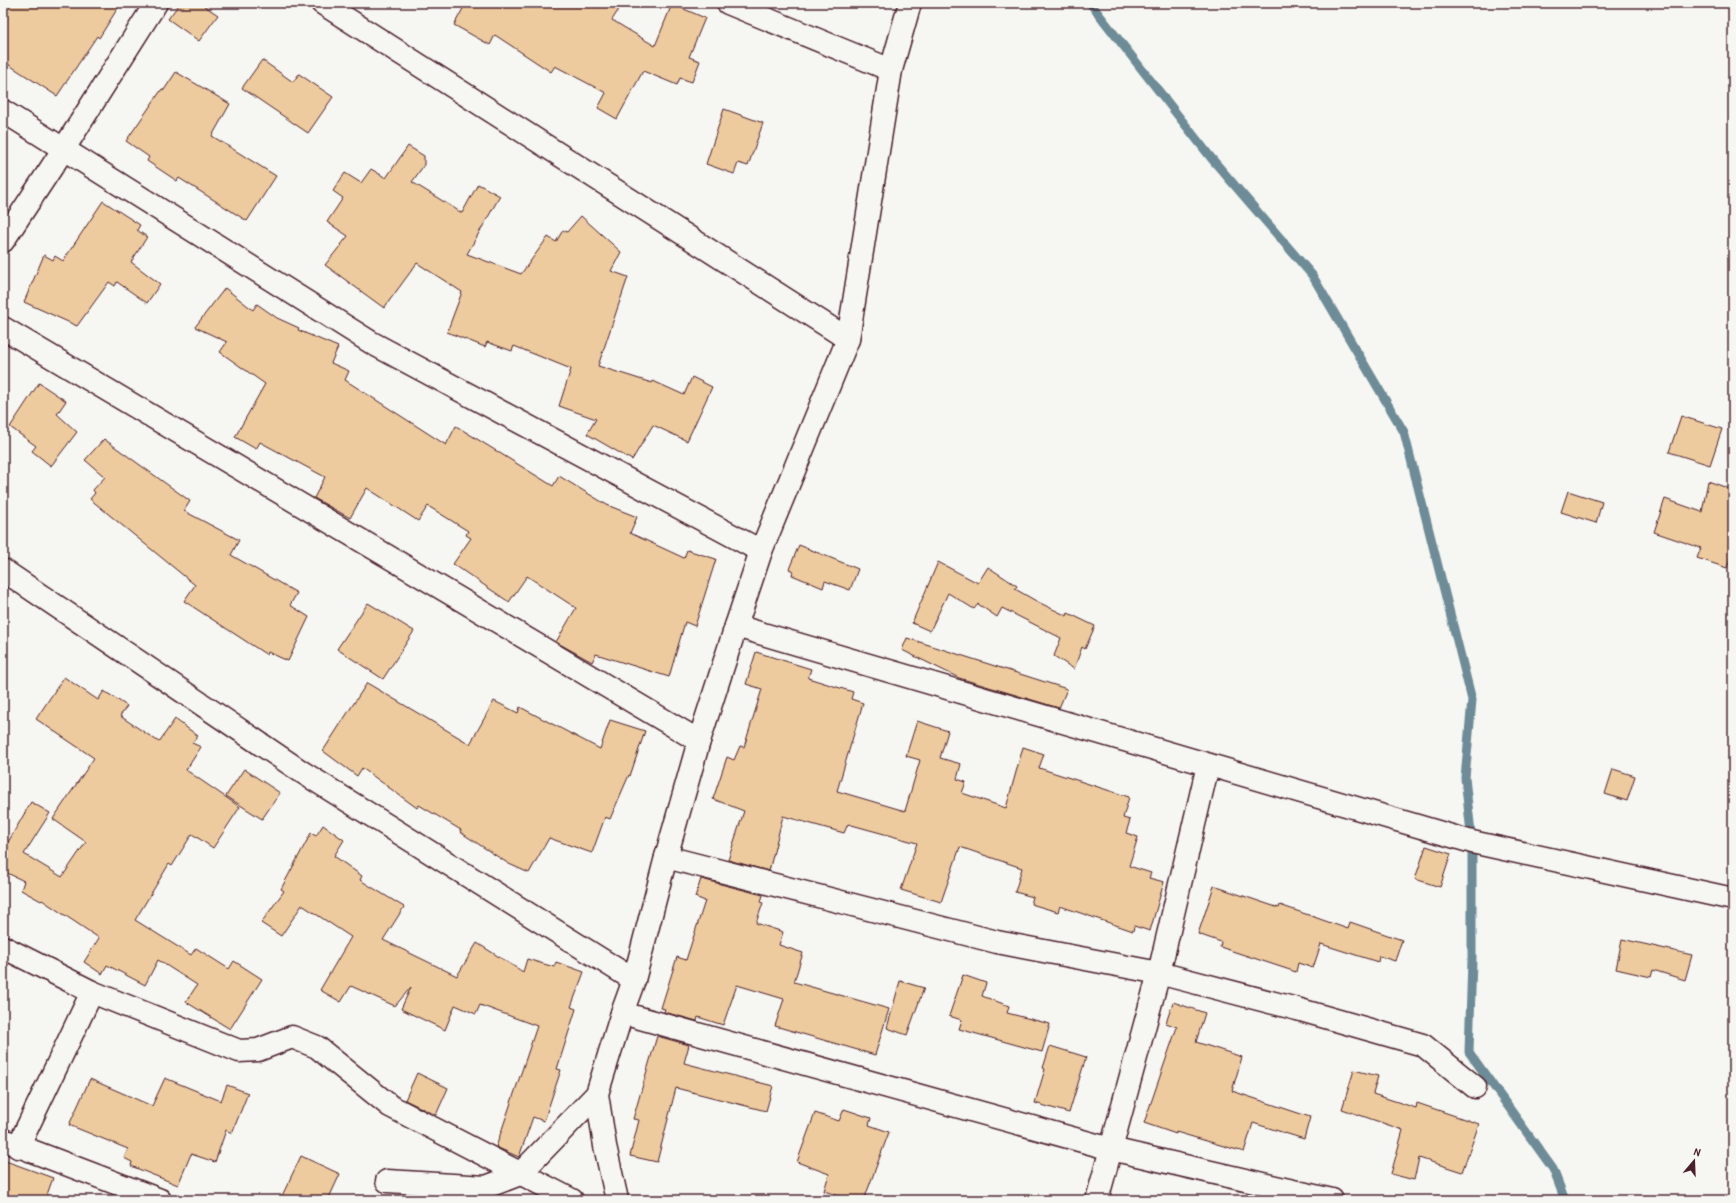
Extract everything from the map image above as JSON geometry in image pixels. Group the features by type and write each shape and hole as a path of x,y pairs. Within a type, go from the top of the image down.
{"street":[{"path":"3,240 63,150 156,3"},
{"path":"322,3 848,340"},
{"path":"728,3 891,70"},
{"path":"617,1200 605,1146 597,1094 622,1013 634,980 666,856 699,741 736,626 761,552 848,340 891,70 910,3"},
{"path":"3,112 372,343 761,552"},
{"path":"3,328 699,741"},
{"path":"3,570 302,772 634,980"},
{"path":"736,626 1472,842 1733,899"},
{"path":"1097,1200 1159,973 1208,765"},
{"path":"666,856 996,942 1159,973 1296,1009 1423,1045 1475,1087"},
{"path":"3,947 92,992 239,1051 258,1050 292,1037 304,1041 317,1047 390,1106 572,1200"},
{"path":"92,992 11,1144 160,1200"},
{"path":"622,1013 1111,1149 1332,1200"},
{"path":"387,1182 486,1187 520,1174 597,1094"}],"building":[{"path":"3,3 121,3 99,38 97,36 57,96 3,61"},
{"path":"180,3 200,3 218,15 199,41 168,19"},
{"path":"466,3 623,3 612,20 655,46 672,4 705,18 689,57 700,61 692,82 680,78 677,85 643,71 617,119 598,108 606,93 555,66 551,72 495,35 490,45 454,25"},
{"path":"262,60 293,82 299,74 333,97 308,133 242,88"},
{"path":"176,72 230,104 212,136 276,176 247,221 179,178 177,181 147,161 149,157 126,141 162,89 164,90"},
{"path":"724,109 763,123 748,166 738,163 734,174 706,164"},
{"path":"408,146 424,156 424,165 412,182 462,213 478,184 500,196 467,254 521,274 548,237 556,242 563,230 567,232 581,216 621,252 611,271 628,277 598,366 652,383 653,381 684,395 692,377 712,387 687,441 653,425 632,460 587,434 596,419 559,406 571,369 514,346 512,351 487,342 485,347 447,332 462,292 417,263 384,308 325,265 348,236 327,222 343,198 333,191 345,173 361,183 371,169 386,178"},
{"path":"103,201 140,225 137,230 147,237 131,262 160,284 147,303 117,282 115,286 109,282 77,326 24,302 44,255 53,260 55,256 63,261"},
{"path":"225,288 253,310 257,304 277,318 299,328 298,330 338,347 331,363 349,371 345,380 446,445 456,426 553,486 559,476 607,505 637,517 630,533 684,558 687,550 716,559 695,626 685,622 669,677 596,654 592,662 556,642 576,608 527,576 509,602 453,564 471,538 466,535 468,531 428,506 418,521 367,488 350,518 314,498 325,477 260,442 256,449 235,437 265,384 220,352 227,342 195,327"},
{"path":"39,383 66,401 57,414 77,432 51,466 32,451 36,446 10,427"},
{"path":"1681,416 1722,429 1710,465 1669,452"},
{"path":"104,439 190,501 184,511 239,540 231,555 297,593 290,605 309,617 288,661 268,652 267,655 184,601 195,585 90,499 95,493 93,490 105,477 85,460"},
{"path":"1708,481 1733,490 1733,549 1727,568 1697,558 1701,548 1654,532 1665,499 1702,512"},
{"path":"1568,491 1602,502 1596,523 1561,512"},
{"path":"799,545 858,569 850,590 825,581 823,588 792,575 793,571 789,569"},
{"path":"938,562 978,583 988,567 1017,586 1015,589 1038,602 1067,616 1068,613 1095,626 1085,649 1082,647 1074,669 1054,656 1061,638 1002,608 997,617 978,604 974,609 948,593 930,631 912,623"},
{"path":"368,603 414,631 383,679 337,649"},
{"path":"907,638 1067,689 1059,708 959,678 902,650"},
{"path":"756,652 811,669 808,678 853,692 851,699 863,703 837,791 905,811 920,760 906,756 917,721 948,731 940,758 961,764 957,779 966,782 962,793 1006,808 1023,747 1044,754 1039,768 1129,797 1123,818 1130,820 1126,833 1138,837 1129,866 1151,873 1149,878 1164,882 1150,931 1134,926 1133,931 1060,906 1058,912 1031,904 1033,897 1015,892 1022,868 960,847 941,902 901,890 917,843 848,824 844,833 783,816 769,871 728,860 744,811 713,799 727,757 734,760 740,746 744,747 762,689 746,684"},
{"path":"64,677 98,700 104,691 127,706 120,716 159,742 175,719 198,736 192,743 201,747 186,770 240,807 213,848 192,834 172,866 169,864 135,920 191,955 196,948 229,969 234,961 262,979 230,1029 186,1002 197,985 158,960 145,985 107,965 102,974 84,962 99,938 42,900 41,901 21,890 24,881 3,871 3,842 7,844 31,802 50,813 24,854 62,877 86,842 53,819 94,758 36,719"},
{"path":"367,683 470,744 494,701 518,713 520,707 600,749 610,720 645,731 630,776 629,775 610,819 605,817 592,853 549,838 529,873 509,864 460,832 461,830 419,805 417,808 362,768 357,776 323,751"},
{"path":"244,769 280,793 262,819 226,796"},
{"path":"1613,769 1635,776 1627,801 1605,794"},
{"path":"323,825 344,840 334,856 362,876 360,880 404,907 383,940 457,976 477,943 523,972 527,959 554,967 556,962 584,972 571,1007 576,1009 557,1069 561,1070 544,1121 533,1117 519,1157 496,1147 537,1026 480,1005 476,1014 455,1005 445,1030 401,1009 411,987 395,1006 351,986 341,1002 320,990 351,937 302,905 281,936 261,923 284,891 281,889 311,833 316,836"},
{"path":"1426,846 1451,854 1440,887 1415,879"},
{"path":"701,879 763,895 761,902 763,903 756,923 783,932 779,945 803,953 794,982 889,1009 875,1055 775,1026 784,999 737,985 723,1025 698,1017 697,1021 664,1012 665,1009 661,1008 677,957 686,960 705,901 695,897"},
{"path":"1214,886 1279,908 1280,905 1348,929 1350,922 1402,940 1395,961 1379,956 1378,962 1321,944 1313,968 1298,963 1296,972 1220,947 1221,942 1198,934"},
{"path":"1622,939 1692,955 1685,980 1653,970 1651,977 1616,969"},
{"path":"963,975 986,983 982,996 1009,1006 1007,1013 1050,1024 1042,1052 959,1029 962,1020 949,1016"},
{"path":"900,981 924,988 907,1035 887,1028"},
{"path":"1173,1002 1205,1013 1196,1042 1242,1057 1232,1091 1310,1117 1304,1139 1253,1123 1244,1152 1176,1132 1176,1134 1144,1123 1177,1027 1166,1023"},
{"path":"657,1036 689,1045 684,1063 773,1086 766,1111 676,1088 657,1162 630,1156 639,1120 633,1119"},
{"path":"1050,1046 1086,1057 1069,1113 1035,1103"},
{"path":"1354,1070 1378,1076 1373,1094 1416,1108 1417,1103 1479,1124 1462,1172 1419,1158 1414,1180 1391,1174 1403,1130 1342,1109"},
{"path":"417,1073 448,1088 436,1115 405,1100"},
{"path":"165,1078 221,1101 227,1085 248,1093 232,1133 226,1130 215,1162 191,1154 178,1185 131,1166 132,1162 124,1158 128,1149 69,1125 90,1079 152,1106"},
{"path":"844,1109 871,1118 869,1125 889,1132 864,1200 852,1200 824,1191 829,1174 797,1162 815,1113 839,1121"},
{"path":"301,1156 340,1174 328,1200 280,1200"},
{"path":"3,1160 53,1178 45,1200 3,1200"}],"waterway":[{"path":"1090,3 1212,159 1312,275 1404,432 1472,700 1465,778 1472,842 1472,960 1469,1052 1553,1169 1565,1200"}]}
